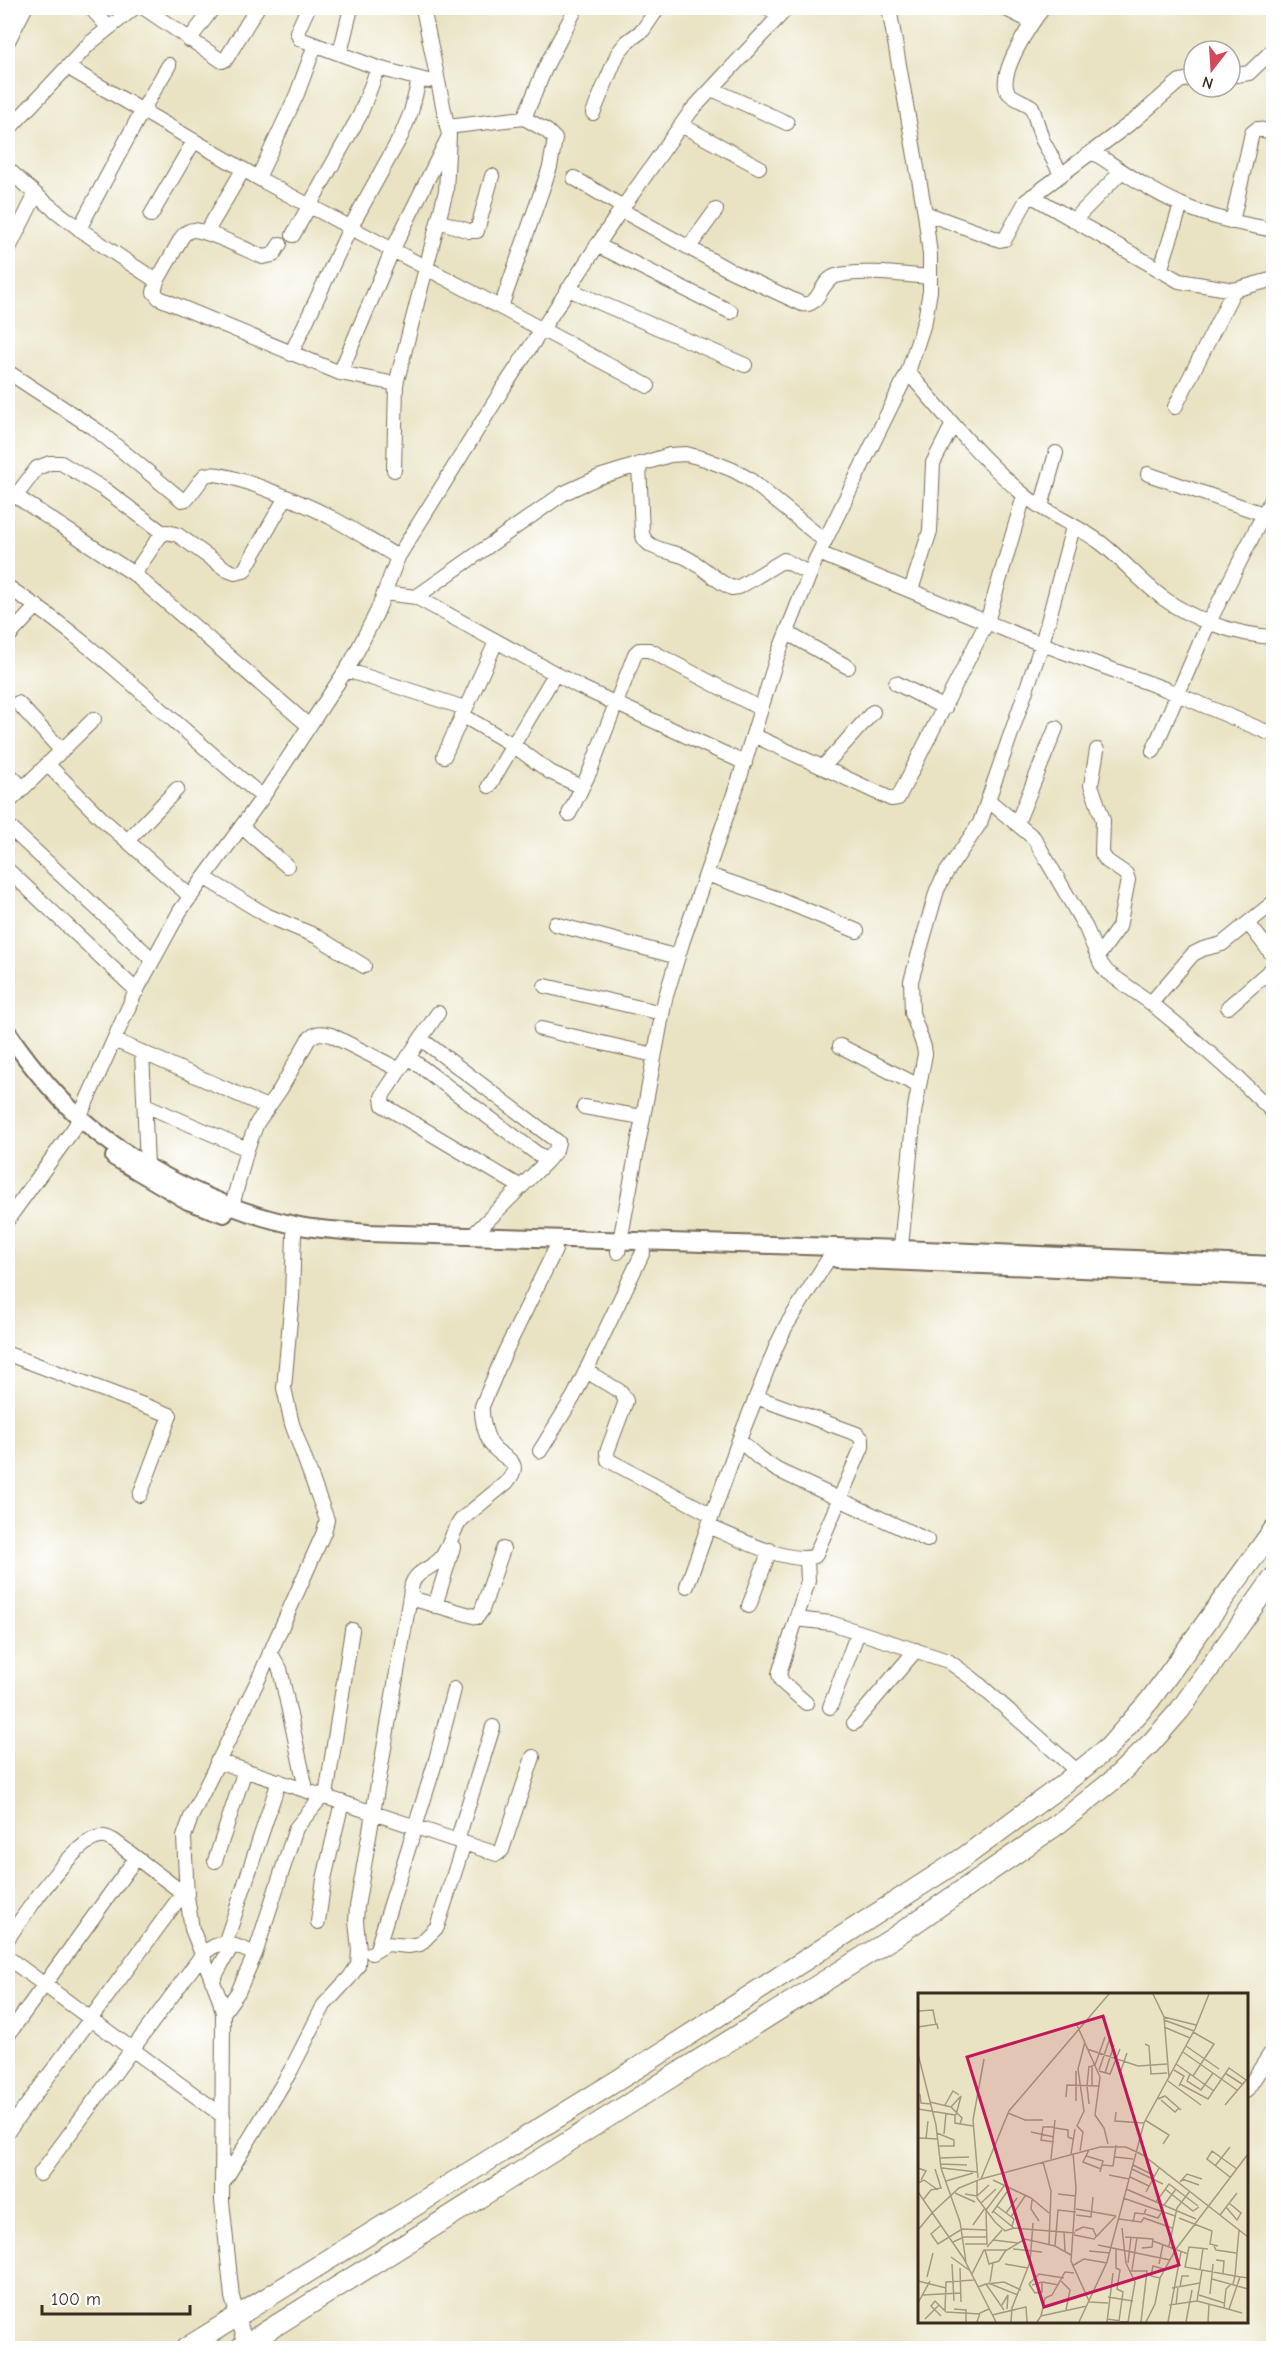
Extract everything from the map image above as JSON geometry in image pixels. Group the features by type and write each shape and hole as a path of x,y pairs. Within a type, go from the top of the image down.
{"highway":[{"path":"186,2349 655,2057 953,1865 1078,1772 1109,1747 1150,1700 1274,1529"},
{"path":"243,2347 884,1944 1058,1824 1112,1781 1152,1743 1180,1710 1274,1577"}],"main road":[{"path":"8,1033 77,1122 86,1138 133,1170 188,1201 241,1221 294,1234 369,1244 555,1250 619,1246 643,1252 829,1258 900,1256 1274,1277"},
{"path":"8,1053 43,1098 147,1165 191,1190 232,1206 300,1226 368,1233 472,1236 619,1246 900,1256 1274,1265"}],"street":[{"path":"8,41 25,8"},
{"path":"91,8 108,27"},
{"path":"8,130 108,27 134,8"},
{"path":"144,8 219,61 224,60 257,8"},
{"path":"189,40 213,8"},
{"path":"308,8 298,28 297,36 378,68 419,80 439,83"},
{"path":"340,53 351,8"},
{"path":"394,470 396,384 439,221 448,175 448,131 423,8"},
{"path":"593,113 618,53 627,42 643,30 658,8"},
{"path":"767,8 784,11"},
{"path":"619,1246 662,1013 678,957 745,763 786,633 822,547 908,372 925,320 930,255 925,213 889,8"},
{"path":"1004,8 1032,22"},
{"path":"1043,8 1032,22 1012,58 1007,91 1032,107 1042,139 1061,174"},
{"path":"524,118 572,9"},
{"path":"8,1219 77,1122 137,991 180,911 263,798 346,669 377,612 398,557 542,328 597,244 681,125 784,11"},
{"path":"258,178 297,94 315,45"},
{"path":"1242,75 1249,74 1274,49"},
{"path":"79,229 169,65"},
{"path":"67,67 243,170 648,386"},
{"path":"293,235 360,115 378,68"},
{"path":"291,354 350,228 401,136 411,112 419,80"},
{"path":"925,213 1003,240 1007,237 1024,203 1094,152 1174,85 1182,82"},
{"path":"712,89 788,123"},
{"path":"448,131 524,118 554,136 555,146 501,307"},
{"path":"681,125 759,167"},
{"path":"1232,222 1253,131 1257,129 1274,132"},
{"path":"340,373 392,251 448,131"},
{"path":"151,215 194,141"},
{"path":"1094,152 1181,205 1232,222 1274,230"},
{"path":"8,169 35,196 79,229 157,280"},
{"path":"206,233 243,170"},
{"path":"1074,220 1122,171"},
{"path":"439,221 472,232 477,231 492,176"},
{"path":"573,178 731,271 807,305 815,301 824,284 835,276 890,274 930,278"},
{"path":"8,250 35,196"},
{"path":"1032,196 1179,281 1234,290 1274,279"},
{"path":"1160,271 1181,205"},
{"path":"689,247 716,210"},
{"path":"280,244 273,255 263,257 206,233 191,230 184,233 157,280 154,292 159,298 340,373 396,384"},
{"path":"597,244 731,312"},
{"path":"568,289 745,365"},
{"path":"1175,406 1234,290"},
{"path":"908,372 953,424 1024,496 1100,542 1164,599 1209,622 1240,632 1274,637"},
{"path":"8,389 11,374 98,431 182,500 186,500 205,475 211,472 254,485 330,517 398,557"},
{"path":"910,590 930,531 933,463 953,424"},
{"path":"1041,507 1056,453"},
{"path":"416,597 564,493 581,484 663,456 686,454 722,465 749,479 822,547 910,590 1042,644 1179,695 1274,735"},
{"path":"286,498 248,566 239,573 227,570 178,535 171,532 163,533 104,489 61,463 50,463 37,468 11,494 134,574 309,726"},
{"path":"639,464 642,533 643,540 649,545 686,558 732,588 739,587 784,560 810,574"},
{"path":"1148,474 1269,516"},
{"path":"1153,751 1209,622 1269,516 1274,494"},
{"path":"753,735 896,800 987,622 1024,496"},
{"path":"900,1256 914,1113 924,1064 924,1047 912,1013 911,981 937,890 980,823 1042,644 1073,526"},
{"path":"134,574 163,533"},
{"path":"8,587 37,606 143,692 208,753 263,798"},
{"path":"384,593 416,597 616,705 745,763"},
{"path":"8,637 37,606"},
{"path":"786,633 848,667"},
{"path":"444,756 496,642"},
{"path":"570,814 635,654 644,649 761,709"},
{"path":"346,669 464,712 550,772 582,787"},
{"path":"489,786 555,674"},
{"path":"896,683 945,708"},
{"path":"18,703 61,750"},
{"path":"823,767 873,712"},
{"path":"8,803 94,719"},
{"path":"1017,823 1056,728"},
{"path":"1097,750 1091,779 1103,820 1102,854 1107,861 1124,872 1128,880 1119,927 1098,956"},
{"path":"47,764 127,841 191,897"},
{"path":"8,773 22,788"},
{"path":"127,841 177,789"},
{"path":"988,800 1036,841 1086,928 1107,972 1151,1003 1273,1111"},
{"path":"8,826 153,960"},
{"path":"242,827 287,866"},
{"path":"8,870 137,991"},
{"path":"706,874 779,898 857,931"},
{"path":"205,878 268,916 316,936 364,966"},
{"path":"1151,1003 1193,954 1222,944 1274,902"},
{"path":"1248,923 1274,957"},
{"path":"555,924 678,957"},
{"path":"1228,1006 1274,968"},
{"path":"545,986 662,1013"},
{"path":"438,1013 382,1097 385,1107 521,1187"},
{"path":"541,1029 654,1055"},
{"path":"232,1206 247,1149 257,1123 280,1090 308,1040 317,1033 331,1035 400,1070"},
{"path":"421,1039 557,1140 558,1147 547,1161 472,1236"},
{"path":"114,1040 267,1107"},
{"path":"840,1046 919,1086"},
{"path":"142,1052 147,1165"},
{"path":"408,1057 547,1161"},
{"path":"145,1105 247,1149"},
{"path":"584,1107 642,1117"},
{"path":"243,2347 226,2251 222,2185 224,2013 192,1929 185,1895 186,1829 270,1652 321,1540 327,1520 292,1424 284,1388 293,1287 294,1234"},
{"path":"358,1965 356,1921 415,1577 443,1555 457,1524 507,1482 514,1469 513,1463 492,1446 482,1414 482,1406 505,1352 555,1250"},
{"path":"540,1451 574,1396 643,1252"},
{"path":"687,1586 739,1440 786,1326 829,1258"},
{"path":"8,1354 170,1415 140,1495"},
{"path":"586,1371 621,1392 626,1401 607,1452 608,1460 710,1520 770,1550 807,1559 819,1552 862,1447 860,1437 756,1397"},
{"path":"739,1440 777,1470 927,1540"},
{"path":"435,1606 462,1519"},
{"path":"410,1598 471,1617 479,1615 503,1549"},
{"path":"749,1606 770,1550"},
{"path":"806,1703 782,1682 779,1674 808,1581 807,1559"},
{"path":"796,1619 831,1623 948,1661 967,1674 1078,1772"},
{"path":"224,2013 238,1992 255,1954 296,1828 325,1795 352,1630"},
{"path":"830,1707 858,1632"},
{"path":"854,1723 916,1650"},
{"path":"270,1652 280,1669 306,1789"},
{"path":"377,1949 436,1760 454,1689"},
{"path":"222,2185 291,2070 324,2005 358,1965 377,1949 387,1944 415,1946 437,1927 494,1726"},
{"path":"217,1761 325,1795 495,1854 502,1851 533,1757"},
{"path":"215,1861 245,1770"},
{"path":"212,1981 229,1944 279,1781"},
{"path":"318,1922 323,1885 342,1802"},
{"path":"8,1938 56,1872 91,1840 101,1837 136,1858 185,1895"},
{"path":"8,2036 136,1858"},
{"path":"8,2131 89,2018 185,1895"},
{"path":"40,2174 202,1955 210,1947 229,1944 255,1954"},
{"path":"8,1958 223,2116"},
{"path":"1248,2088 1274,2048"}]}
